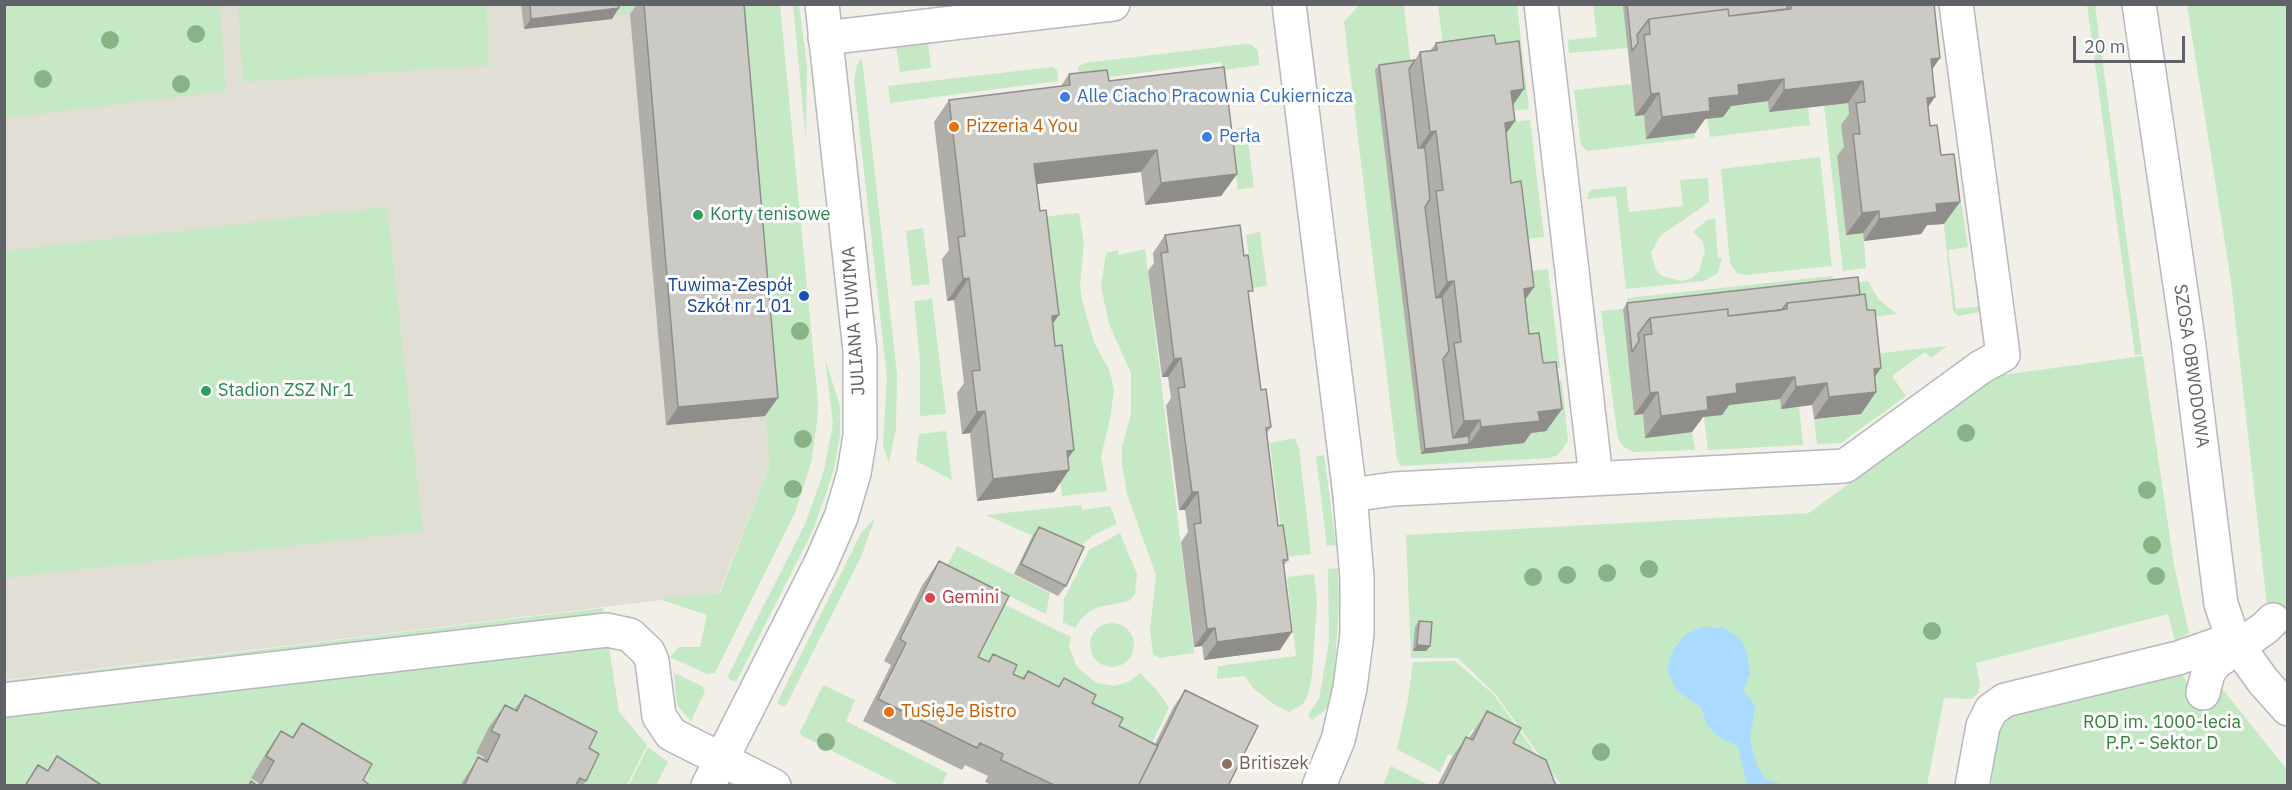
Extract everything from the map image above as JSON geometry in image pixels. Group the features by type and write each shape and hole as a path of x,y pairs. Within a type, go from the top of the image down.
{"street":[{"name":"JULIANA TUWIMA","path":"714,773 821,563 841,517 854,473 861,436 860,351 822,4"},
{"path":"825,38 1113,4"},
{"path":"1289,4 1350,495 1357,578 1357,634 1350,687 1338,740 1319,786"},
{"path":"1541,4 1596,478"},
{"path":"1350,495 1394,489 1845,466 1981,367 2003,355 1956,4"},
{"name":"SZOSA OBWODOWA","path":"2139,4 2188,339 2222,604 2236,642 2263,681 2288,709"},
{"path":"1972,786 1983,726 1991,710 2005,700 2236,642 2265,628 2273,620"},
{"path":"4,700 607,630 630,635 648,652 652,661 659,716 671,735 714,773 774,786"},
{"path":"2203,693 2208,673 2236,642"}],"shaded area":[{"path":"4,5 748,5 786,423 719,593 5,680"}],"green space":[{"path":"4,5 220,5 226,91 5,118"},
{"path":"238,5 486,5 489,65 243,82"},
{"path":"612,5 730,5 613,15"},
{"path":"730,5 780,5 818,402 811,463 795,513 715,673 707,674 670,657 679,647 700,647 707,615 659,599 720,593 770,464"},
{"path":"793,5 799,5 807,65 806,141"},
{"path":"1359,5 1403,5 1404,7 1411,65 1421,454 1524,443 1541,384 1562,381 1568,441 1558,455 1549,458 1401,466 1397,459 1344,22"},
{"path":"1438,5 1517,5 1529,109 1509,111 1445,62"},
{"path":"1593,5 1639,5 1628,48 1569,53 1568,40 1597,37"},
{"path":"2087,5 2095,5 2142,354 2135,355"},
{"path":"2187,5 2287,5 2287,638 2268,614 2231,281"},
{"path":"928,43 931,68 900,72 896,46"},
{"path":"1252,45 1258,51 1259,65 1223,70 1221,62 1080,81 1078,67 1084,63"},
{"path":"862,58 897,375 896,429 889,463 883,445 887,377 854,81 857,65"},
{"path":"1052,67 1057,70 1058,81 890,103 888,86"},
{"path":"1631,84 1636,116 1644,115 1646,139 1695,133 1695,138 1588,151 1581,145 1574,90"},
{"path":"1768,101 1769,112 1808,107 1810,125 1710,137 1707,118 1722,107"},
{"path":"1848,103 1850,124 1845,156 1837,157 1846,234 1863,233 1866,268 1843,271 1824,105"},
{"path":"1530,120 1544,237 1510,241 1497,124"},
{"path":"1246,127 1254,187 1238,190 1230,130"},
{"path":"1820,157 1832,266 1744,275 1737,273 1730,263 1721,169"},
{"path":"1708,178 1709,202 1660,236 1651,253 1656,270 1662,276 1682,281 1692,278 1699,271 1705,251 1703,242 1693,232 1707,220 1715,218 1718,258 1722,258 1718,273 1704,281 1626,289 1616,196 1587,199 1588,194 1591,190 1626,186 1629,212 1683,206 1680,180"},
{"path":"1961,202 1968,247 1948,250 1956,309 1983,306 1980,312 1958,316 1953,311 1942,205"},
{"name":"Stadion ZSZ Nr 1","path":"387,207 423,531 5,578 5,251"},
{"path":"1079,213 1084,243 1080,285 1082,300 1094,342 1110,372 1114,390 1101,456 1107,491 1062,496 1031,218"},
{"path":"923,228 930,284 912,286 906,231"},
{"path":"1260,232 1267,286 1252,288 1246,235"},
{"path":"1145,249 1194,653 1159,658 1153,654 1150,630 1156,575 1127,494 1122,464 1122,447 1131,414 1131,373 1109,324 1101,286 1106,253 1118,250 1118,255"},
{"path":"1548,269 1560,368 1526,372 1514,273"},
{"path":"1833,276 1833,285 1628,308 1627,298"},
{"path":"1868,281 1879,300 1897,314 1858,319 1854,283"},
{"path":"932,299 946,414 920,416 920,362 914,301"},
{"path":"1623,309 1634,414 1643,414 1645,437 1692,432 1695,450 1634,452 1624,447 1618,439 1601,311"},
{"path":"1947,346 1931,358 1925,352 1892,376 1906,396 1841,443 1817,444 1814,419 1860,414 1862,355"},
{"path":"2143,356 2174,565 2189,633 2175,641 2168,614 1976,663 1980,684 1978,693 1972,699 1944,698 1927,785 1561,785 1496,695 1458,658 1411,658 1406,535 1809,513 1995,376"},
{"path":"825,359 840,406 840,435 834,469 814,528 736,682 727,678 805,524 824,471 833,423"},
{"path":"1780,399 1781,408 1799,407 1803,445 1708,450 1704,417 1721,415 1720,406"},
{"path":"946,431 952,480 916,461 919,434"},
{"path":"1295,438 1299,448 1311,554 1284,557 1270,443"},
{"path":"1324,455 1336,545 1327,546 1316,456"},
{"path":"1081,505 1082,510 1110,506 1117,524 1093,535 1076,555 986,515"},
{"path":"875,518 861,557 785,707 777,703 861,533"},
{"path":"1120,533 1137,574 1135,594 1129,601 1090,611 1075,628 1063,622 1064,599 1089,550"},
{"path":"957,546 1050,593 1046,614 947,566"},
{"path":"1338,568 1339,604 1331,700 1325,710 1312,720 1308,715 1319,699 1329,642 1328,569"},
{"path":"1314,574 1317,604 1312,675 1308,695 1303,704 1289,712 1275,705 1252,687 1245,676 1217,679 1218,666 1296,656 1287,577"},
{"path":"944,575 1071,637 1069,647 1077,667 1096,683 1115,686 1130,681 1140,673 1156,689 1169,708 1149,749 974,663"},
{"path":"603,608 619,712 647,745 627,785 5,785 4,681"},
{"path":"1112,623 1127,630 1134,645 1127,660 1112,667 1097,660 1090,645 1097,630"},
{"path":"1455,661 1494,695 1558,785 1535,785 1509,749 1472,729 1456,758 1448,754 1440,772 1397,749 1407,705 1413,662"},
{"path":"674,673 702,686 705,691 691,721 677,705"},
{"name":"ROD im. 1000-lecia P.P. - Sektor D","path":"2182,675 2193,691 2220,686 2288,771 2287,786 1991,786 1999,718"},
{"path":"823,685 855,700 846,721 947,773 942,785 900,785 799,734"},
{"path":"648,747 668,762 656,785 629,785"},
{"path":"1391,766 1429,785 1383,785"}],"water":[{"path":"1701,627 1723,628 1740,638 1747,653 1750,673 1743,691 1755,705 1750,742 1757,765 1765,779 1784,785 1747,785 1738,747 1716,735 1706,723 1702,708 1676,690 1667,670 1673,650 1685,635"}],"building":[{"path":"530,4 619,4 619,8 531,19"},
{"name":"Korty tenisowe","path":"644,4 744,4 778,398 678,407"},
{"path":"1627,4 1790,4 1786,9 1729,16 1728,9 1649,19 1637,35 1638,43 1632,51"},
{"path":"1791,4 1934,4 1940,58 1931,59 1935,97 1927,98 1930,126 1937,125 1941,155 1954,154 1960,202 1936,204 1937,212 1879,219 1879,211 1862,213 1853,134 1860,134 1856,103 1865,102 1863,81 1784,90 1784,79 1738,85 1739,95 1709,98 1710,111 1662,117 1659,93 1651,94 1644,35 1650,34 1649,19 1728,9 1729,16 1791,9"},
{"path":"1494,35 1496,44 1519,41 1524,89 1511,91 1515,121 1505,123 1511,183 1521,181 1534,287 1524,289 1529,334 1539,333 1543,363 1556,362 1562,409 1538,412 1540,421 1481,427 1480,420 1464,421 1454,343 1461,342 1454,281 1447,282 1436,191 1443,190 1436,131 1430,132 1420,52 1437,50 1436,43"},
{"path":"1415,60 1409,69 1418,148 1425,148 1430,199 1425,207 1436,298 1442,297 1449,351 1443,359 1453,438 1469,436 1469,444 1425,449 1379,65"},
{"path":"1224,67 1237,174 1161,183 1157,150 1034,164 1040,211 1046,210 1059,315 1052,316 1055,346 1062,345 1074,450 1067,451 1069,470 993,479 985,411 977,412 972,371 980,370 969,278 963,279 958,237 965,236 949,100 1070,85 1069,74 1107,70 1109,81"},
{"path":"1240,225 1244,256 1248,255 1253,291 1248,291 1261,390 1266,389 1271,427 1266,428 1278,526 1283,525 1288,560 1283,560 1292,632 1217,642 1215,628 1207,629 1194,524 1201,523 1198,492 1192,492 1178,388 1185,387 1181,358 1174,359 1161,253 1168,252 1165,235"},
{"path":"1858,277 1860,295 1787,303 1782,310 1728,316 1728,309 1650,318 1638,334 1639,341 1632,352 1627,303"},
{"path":"1865,294 1867,310 1875,310 1881,368 1874,369 1876,392 1829,397 1827,383 1796,387 1795,377 1736,384 1737,393 1707,397 1708,410 1661,416 1658,392 1650,393 1644,335 1652,334 1650,318 1728,309 1728,316 1787,309 1787,303"},
{"path":"1039,527 1084,547 1066,586 1021,564"},
{"path":"939,561 1009,596 978,657 989,662 993,654 1017,665 1013,674 1024,679 1028,671 1059,687 1064,678 1096,695 1092,703 1123,718 1119,726 1158,746 1138,786 1056,786 1001,760 1003,754 980,743 977,748 878,699 906,643 900,639"},
{"path":"1419,621 1432,622 1430,646 1417,645"},
{"path":"1185,690 1258,726 1228,786 1138,786"},
{"path":"525,695 597,732 589,748 599,754 586,781 580,778 575,786 468,786 465,784 478,757 487,762 500,735 491,731 505,705 517,711"},
{"path":"1487,711 1521,728 1513,743 1546,760 1556,786 1442,786 1466,737 1473,740"},
{"path":"302,723 372,764 363,780 371,786 260,786 274,761 266,756 281,731 293,738"},
{"path":"57,756 103,786 25,786 38,765 48,771"}],"place":[{"name":"Alle Ciacho Pracownia Cukiernicza","path":"1065,97"},
{"name":"Pizzeria 4 You","path":"954,127"},
{"name":"Perła","path":"1207,137"},
{"name":"Korty tenisowe","path":"698,215"},
{"name":"Tuwima-Zespół Szkół nr 1 01","path":"804,296"},
{"name":"Stadion ZSZ Nr 1","path":"206,391"},
{"name":"Gemini","path":"930,598"},
{"name":"TuSięJe Bistro","path":"889,712"},
{"name":"Britiszek","path":"1227,764"}]}
